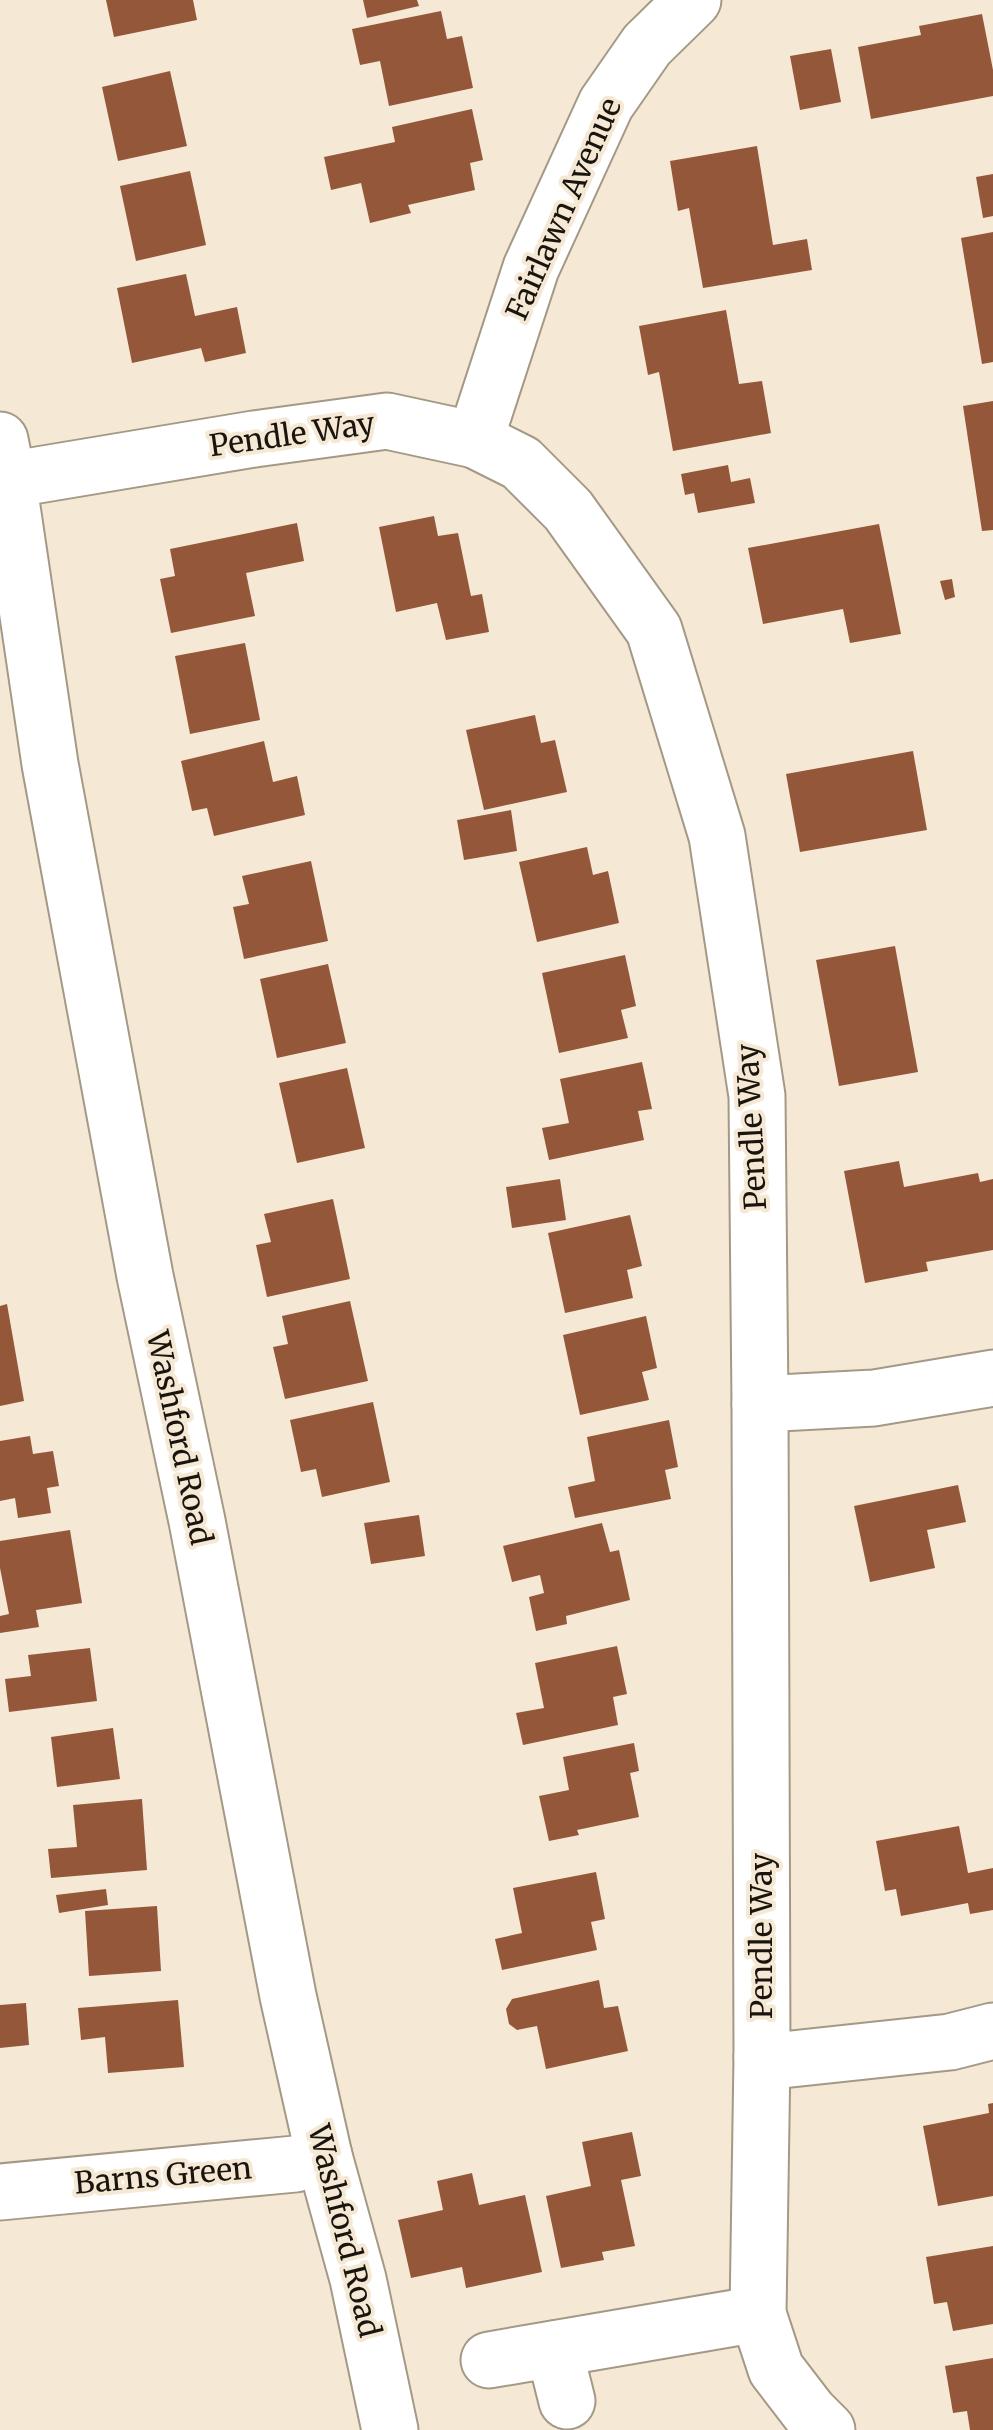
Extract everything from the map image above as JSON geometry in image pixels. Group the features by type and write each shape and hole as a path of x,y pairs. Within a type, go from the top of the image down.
{"street":[{"name":"Fairlawn Avenue","path":"474,440 531,268 606,104 647,45 693,0"},
{"name":"Pendle Way","path":"4,460 254,438 386,421 474,440 521,464 568,510 654,630 712,817 756,1096 762,2057 758,2314 776,2369 827,2430"},
{"name":"Washford Road","path":"4,460 50,764 145,1276 197,1521 288,1996 324,2156 358,2279 390,2430"},
{"path":"760,1404 874,1398 993,1378"},
{"path":"762,2057 782,2060 950,2042 993,2030"},
{"name":"Barns Green","path":"0,2192 294,2164 324,2156"},
{"path":"490,2360 758,2314"},
{"path":"554,2349 567,2401"}],"building":[{"path":"106,0 193,0 197,20 114,37"},
{"path":"363,0 417,0 419,6 367,18"},
{"path":"441,11 447,39 462,36 473,88 389,106 380,61 360,65 352,29"},
{"path":"982,14 993,70 993,96 871,119 858,47 921,35 919,26"},
{"path":"831,49 841,102 800,110 790,56"},
{"path":"170,71 187,146 118,161 102,87"},
{"path":"472,109 483,160 470,163 475,190 408,205 411,213 370,223 361,183 331,190 324,157 395,142 392,127"},
{"path":"757,146 773,245 807,239 812,270 703,288 689,208 678,211 670,161"},
{"path":"190,171 206,245 136,261 120,186"},
{"path":"993,174 993,216 983,218 976,177"},
{"path":"993,232 993,362 982,364 961,238"},
{"path":"186,274 195,316 237,307 246,353 205,362 201,348 132,363 117,288"},
{"path":"726,310 739,384 762,381 771,433 673,451 659,372 648,375 639,326"},
{"path":"993,401 993,530 982,531 963,406"},
{"path":"728,465 731,482 750,478 755,503 698,513 694,493 685,495 681,474"},
{"path":"434,516 438,536 458,533 471,596 482,594 489,632 446,640 437,603 396,612 379,527"},
{"path":"297,523 304,561 246,573 255,616 171,633 160,579 175,576 170,549"},
{"path":"879,524 901,634 850,643 843,609 763,624 748,548"},
{"path":"952,579 955,597 945,600 940,581"},
{"path":"245,643 260,720 190,734 175,656"},
{"path":"535,715 541,743 555,740 567,792 484,810 466,730"},
{"path":"264,741 273,782 297,776 305,815 214,836 207,808 192,811 181,761"},
{"path":"913,751 927,830 800,852 786,774"},
{"path":"511,810 517,851 464,860 457,820"},
{"path":"587,847 593,875 608,871 619,923 537,942 519,862"},
{"path":"311,861 328,941 244,959 233,907 249,904 242,876"},
{"path":"895,946 918,1072 839,1086 816,960"},
{"path":"625,955 636,1006 621,1010 628,1038 559,1053 542,973"},
{"path":"328,964 346,1043 277,1058 260,979"},
{"path":"642,1062 652,1109 638,1111 644,1140 549,1160 542,1128 569,1123 560,1079"},
{"path":"347,1068 365,1148 297,1163 279,1083"},
{"path":"899,1161 904,1187 978,1173 980,1182 993,1179 993,1250 926,1262 928,1271 865,1283 844,1171"},
{"path":"560,1179 566,1220 512,1228 506,1187"},
{"path":"333,1199 350,1279 267,1297 256,1245 271,1242 264,1214"},
{"path":"630,1215 642,1266 627,1270 633,1298 565,1313 548,1233"},
{"path":"350,1301 368,1381 285,1399 273,1347 288,1344 282,1316"},
{"path":"7,1304 24,1401 0,1406 0,1306"},
{"path":"646,1316 657,1368 642,1372 649,1400 580,1415 563,1335"},
{"path":"373,1402 390,1482 322,1497 316,1469 301,1472 290,1420"},
{"path":"669,1420 678,1467 665,1470 671,1499 575,1518 568,1487 595,1481 587,1437"},
{"path":"30,1436 33,1454 53,1451 59,1486 47,1488 51,1513 18,1518 15,1498 0,1501 0,1441"},
{"path":"958,1485 966,1522 927,1530 935,1568 870,1582 854,1506"},
{"path":"419,1515 425,1556 371,1564 364,1523"},
{"path":"602,1523 610,1552 619,1550 630,1600 566,1616 567,1624 536,1631 529,1597 544,1593 540,1575 512,1582 503,1546"},
{"path":"70,1530 82,1603 36,1610 39,1627 0,1633 0,1616 9,1614 0,1568 0,1541"},
{"path":"617,1646 627,1694 613,1697 618,1725 523,1745 516,1713 544,1708 535,1663"},
{"path":"90,1648 97,1701 9,1712 5,1679 31,1676 28,1655"},
{"path":"113,1728 120,1779 57,1787 51,1737"},
{"path":"634,1743 639,1771 630,1773 639,1817 577,1830 579,1835 549,1841 539,1796 569,1790 563,1757"},
{"path":"142,1799 147,1870 51,1878 48,1849 77,1847 73,1805"},
{"path":"959,1826 968,1873 993,1868 993,1910 970,1914 968,1903 901,1916 896,1889 885,1891 876,1841"},
{"path":"596,1872 605,1919 591,1922 597,1950 502,1970 495,1939 522,1933 513,1888"},
{"path":"106,1889 108,1905 59,1913 56,1895"},
{"path":"157,1906 161,1971 89,1976 85,1911"},
{"path":"599,1980 604,2008 618,2006 628,2051 546,2069 537,2026 517,2030 509,2024 506,2009 512,1999"},
{"path":"178,2000 184,2067 108,2073 105,2037 81,2040 78,2008"},
{"path":"26,2003 29,2045 0,2048 0,2005"},
{"path":"993,2103 993,2196 938,2206 923,2126 989,2113 988,2104"},
{"path":"632,2132 641,2176 621,2180 635,2246 602,2252 604,2260 561,2268 546,2196 591,2186 582,2142"},
{"path":"472,2173 479,2205 525,2195 542,2272 466,2288 462,2267 411,2278 398,2220 443,2210 437,2181"},
{"path":"993,2246 993,2324 953,2331 947,2302 934,2304 926,2257"},
{"path":"993,2358 993,2430 970,2430 967,2411 953,2413 945,2366"}]}
